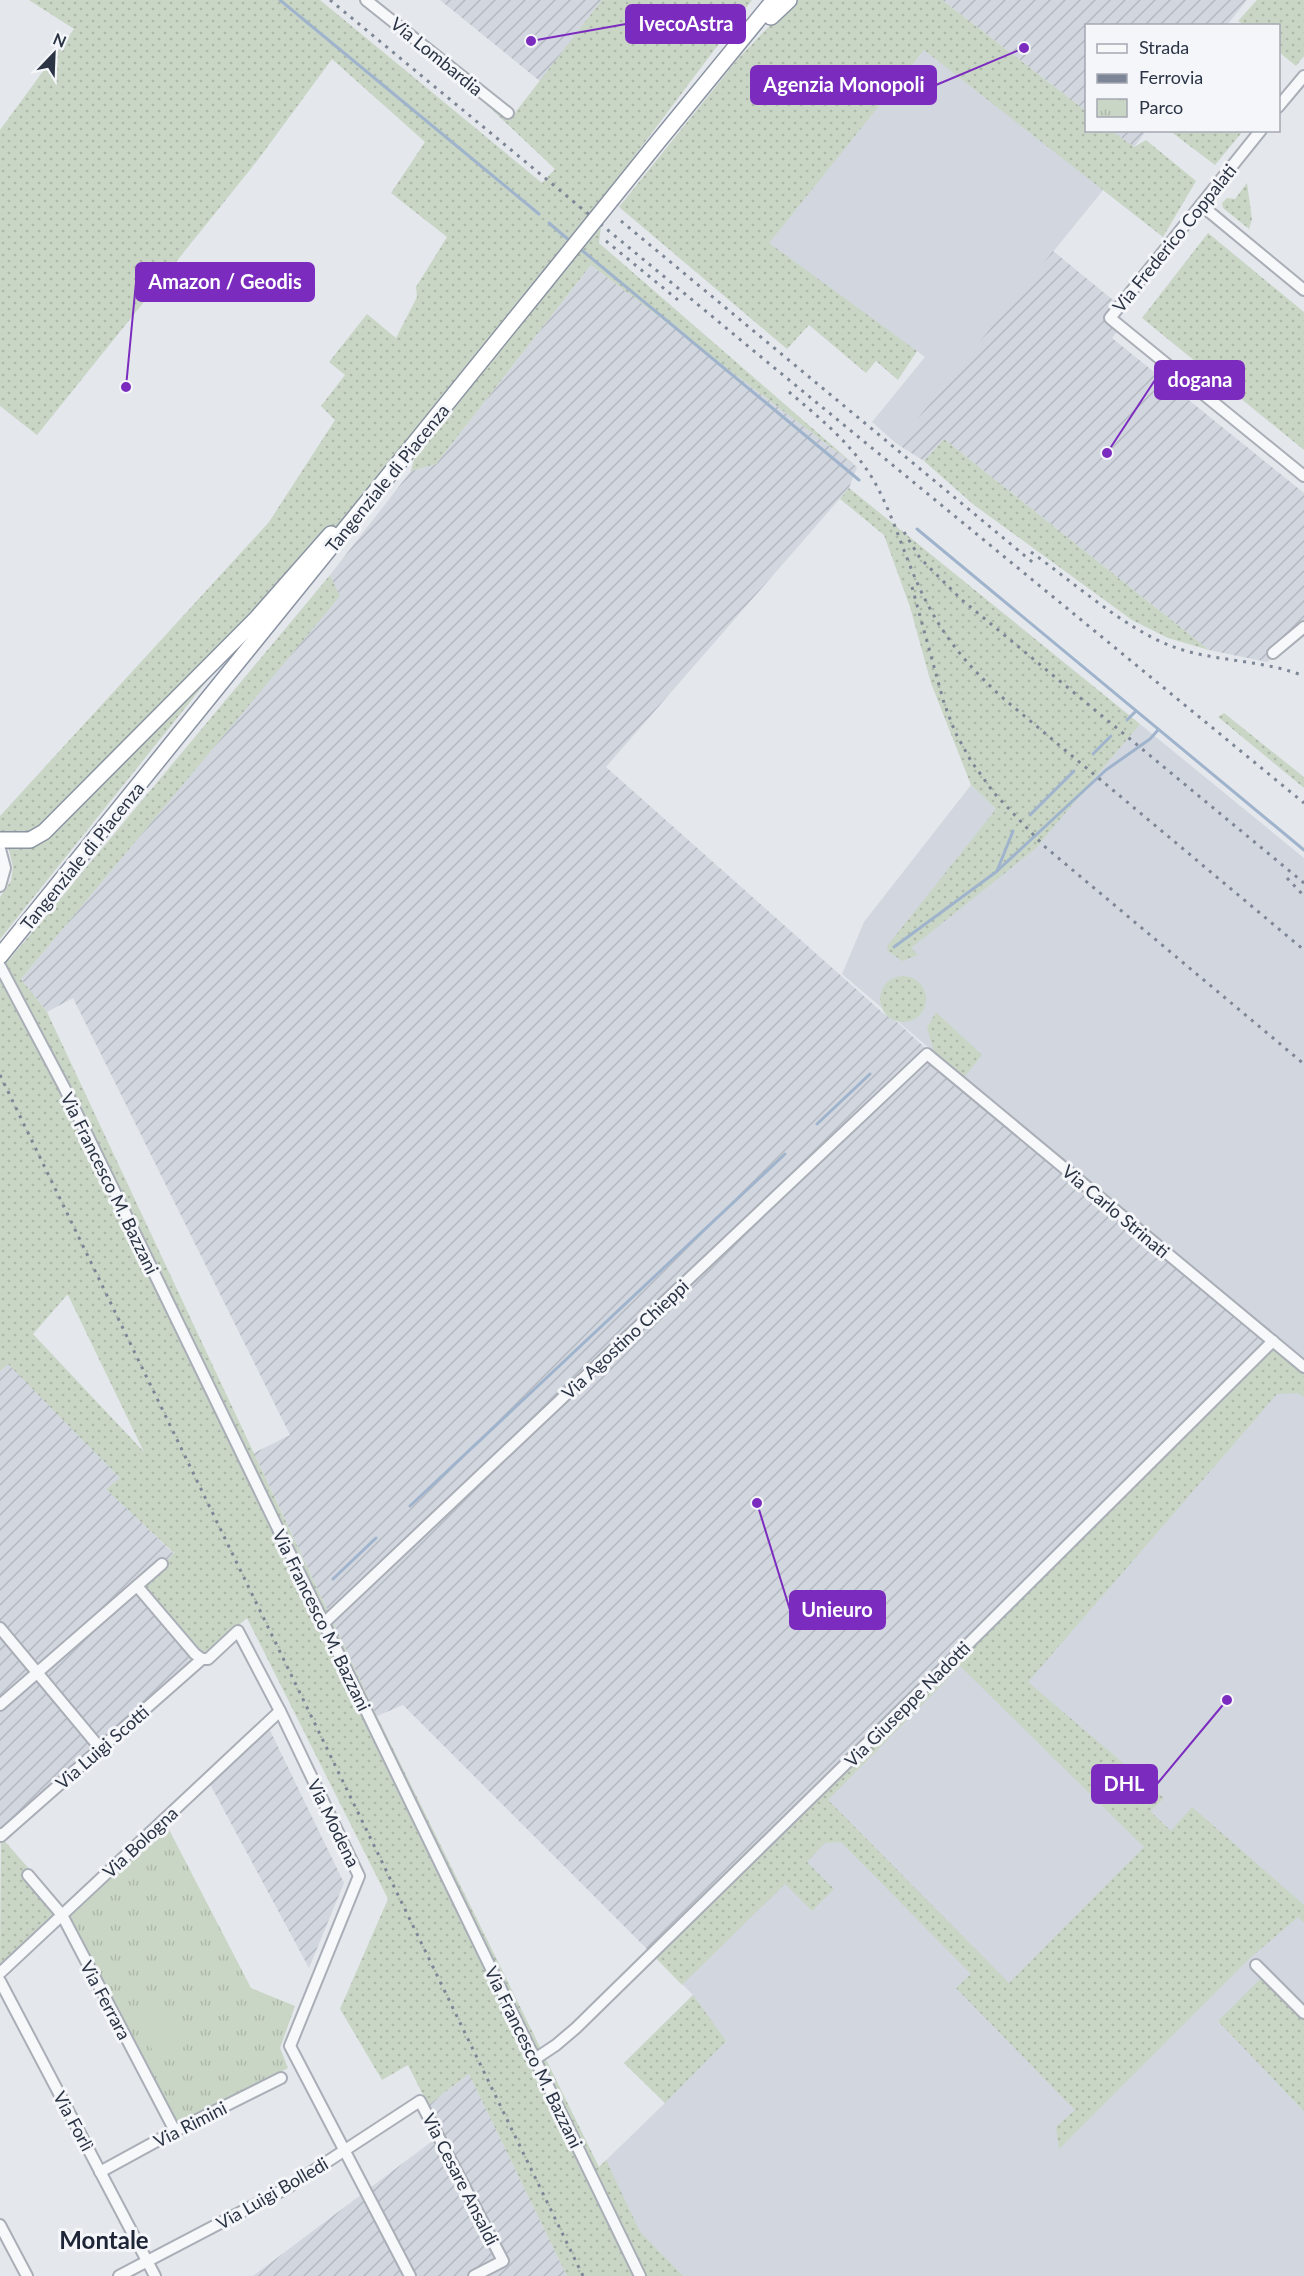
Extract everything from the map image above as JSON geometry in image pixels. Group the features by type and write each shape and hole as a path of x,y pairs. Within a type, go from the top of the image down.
{"highway":[{"path":"724,63 760,0"},
{"name":"Tangenziale di Piacenza","path":"0,956 774,0"},
{"path":"724,63 789,0"},
{"path":"0,840 30,840 44,832 257,618 326,538 360,512"}],"street":[{"name":"Via Lombardia","path":"366,0 508,113"},
{"path":"1280,105 1304,75"},
{"name":"Via Frederico Coppalati","path":"1259,132 1110,318 1304,476"},
{"path":"1201,205 1304,290"},
{"path":"1274,653 1304,627"},
{"path":"0,849 5,868 0,886"},
{"name":"Via Francesco M. Bazzani","path":"0,966 60,1079 640,2276"},
{"name":"Via Agostino Chieppi","path":"324,1623 927,1054"},
{"name":"Via Carlo Strinati","path":"927,1054 1304,1367"},
{"name":"Via Giuseppe Nadotti","path":"536,2059 576,2028 952,1660 1273,1341"},
{"path":"0,1705 162,1564"},
{"path":"136,1586 195,1654 202,1659"},
{"path":"0,1628 100,1748"},
{"name":"Via Modena","path":"202,1659 208,1659 238,1631 280,1711 359,1876 290,2046 410,2276"},
{"name":"Via Luigi Scotti","path":"1,1835 202,1659"},
{"name":"Via Bologna","path":"0,1973 280,1711"},
{"name":"Via Ferrara","path":"28,1875 62,1915 175,2131"},
{"path":"1256,1965 1304,2013"},
{"name":"Via Forlì","path":"0,1981 155,2276"},
{"name":"Via Rimini","path":"100,2172 175,2131 281,2078"},
{"name":"Via Luigi Bolledi","path":"119,2276 287,2188 420,2100"},
{"name":"Via Cesare Ansaldi","path":"420,2100 503,2261 474,2276"},
{"path":"0,2225 27,2276"}],"shaded area":[{"path":"440,0 602,0 541,82"},
{"path":"942,0 1247,0 1228,24 1085,24 1085,110"},
{"path":"924,50 1104,189 897,444 872,422 925,357 768,243"},
{"path":"1113,132 1145,132 1134,147"},
{"path":"1053,251 1124,309 1117,318 1123,324 1112,338 1304,493 1304,630 1267,662 1209,650 944,439 924,461 897,444"},
{"path":"591,265 857,467 849,488 606,767 961,1081 1273,1340 653,1955 403,1705 377,1716 254,1453 290,1435 73,998 47,1012 21,979 339,596 330,575 411,471 436,464"},
{"path":"1140,724 1304,858 1304,2276 652,2276 599,2167 665,2103 624,2063 693,1995 653,1955 1273,1340 842,974 864,922 971,785 1036,847"},
{"path":"8,1363 120,1478 107,1489 174,1554 145,1586 204,1654 0,1835 0,1371"},
{"path":"265,1720 344,1883 309,1968 205,1775"},
{"path":"469,2074 567,2276 253,2276 443,2133 428,2105"}],"green space":[{"path":"29,0 320,0 542,183 555,169 435,56 511,118 602,0 752,0 605,195 599,243 857,467 591,265 436,464 411,471 423,425 214,672 0,939 0,897 11,881 13,867 9,850 0,837 0,816 269,522 335,420 321,406 345,375 329,362 367,314 396,338 417,297 416,287 447,237 391,193 425,142 332,59 257,161 37,435 0,406 0,130 74,29"},
{"path":"794,0 942,0 1085,110 1085,132 1113,132 1134,147 1146,140 1196,181 1163,237 924,50 769,243 917,351 898,380 876,361 866,373 809,325 787,349 619,207 737,60"},
{"path":"1257,0 1304,0 1304,56 1296,66 1280,53 1280,24 1242,24 1238,21"},
{"path":"1171,132 1242,132 1215,165"},
{"path":"1247,183 1252,219 1249,229 1223,208 1222,203 1227,198 1235,199"},
{"path":"1208,233 1304,312 1304,450 1142,318"},
{"path":"944,439 1209,650 1168,638 1132,620 974,505 924,461"},
{"path":"849,488 1140,724 1036,848 911,948 918,955 902,961 887,950 888,945 996,809 971,785 931,683 910,607 884,535 840,499"},
{"path":"330,575 340,596 21,979 47,1012 377,1716 599,2167 606,2160 640,2232 683,2276 567,2276 469,2074 428,2105 408,2065 382,2080 340,2009 388,1899 247,1618 204,1654 144,1586 174,1553 106,1489 120,1478 8,1364 0,1371 0,951 9,960","holes":["68,1295 144,1452 33,1334"]},
{"path":"1224,713 1304,777 1304,788 1218,717"},
{"path":"903,976 919,983 926,999 919,1015 903,1022 887,1015 880,999 887,983"},
{"path":"936,1012 982,1055 961,1081 936,1058 927,1028"},
{"path":"1273,1340 1304,1366 1304,1397 1298,1393 1277,1394 1028,1682 1164,1798 1150,1811 1171,1831 1192,1807 1304,1905 1304,1923 1298,1917 1250,1958 1059,2149 1056,2127 1075,2110 956,1988 971,1974 841,1842 825,1843 807,1862 834,1889 812,1911 785,1884 682,1985 652,1954","holes":["960,1666 1144,1847 1009,1983 828,1800"]},
{"path":"164,1820 251,1988 295,2006 280,2048 288,2068 175,2127 61,1914"},
{"path":"1,1837 31,1871 27,1874 61,1914 0,1972"},
{"path":"1265,1974 1304,2011 1304,2111 1218,2021"},
{"path":"693,1995 726,2041 665,2103 624,2063"},
{"path":"158,1996 184,2047 158,2061 132,2010"}],"waterway":[{"path":"280,0 539,214"},
{"path":"549,223 570,241"},
{"path":"578,247 859,480"},
{"path":"917,529 1304,850"},
{"path":"1127,720 1136,711"},
{"path":"894,947 996,872 1106,770 1150,739 1158,730"},
{"path":"1093,754 1111,736"},
{"path":"1030,815 1074,771"},
{"path":"997,871 1013,831"},
{"path":"817,1124 870,1074"},
{"path":"410,1506 785,1154"},
{"path":"333,1579 376,1538"}],"railway":[{"path":"330,0 1304,803"},
{"path":"621,221 1036,565"},
{"path":"606,241 678,300"},
{"path":"789,392 835,433 866,468 882,496 927,603 952,643 981,677 1004,699 1304,950"},
{"path":"904,532 920,558 962,600 1304,883"},
{"path":"1031,552 1117,616 1153,638 1187,651 1271,666 1304,676"},
{"path":"912,587 944,703 955,732 971,761 994,793 1044,846 1304,1064"},
{"path":"1287,878 1304,896"},
{"path":"0,1075 583,2276"}],"place":[{"name":"IvecoAstra","path":"531,41"},
{"name":"Agenzia Monopoli","path":"1024,48"},
{"name":"Amazon / Geodis","path":"126,387"},
{"name":"dogana","path":"1107,453"},
{"name":"Unieuro","path":"757,1503"},
{"name":"DHL","path":"1227,1700"}],"district":[{"name":"Montale","path":"104,2239"}]}
